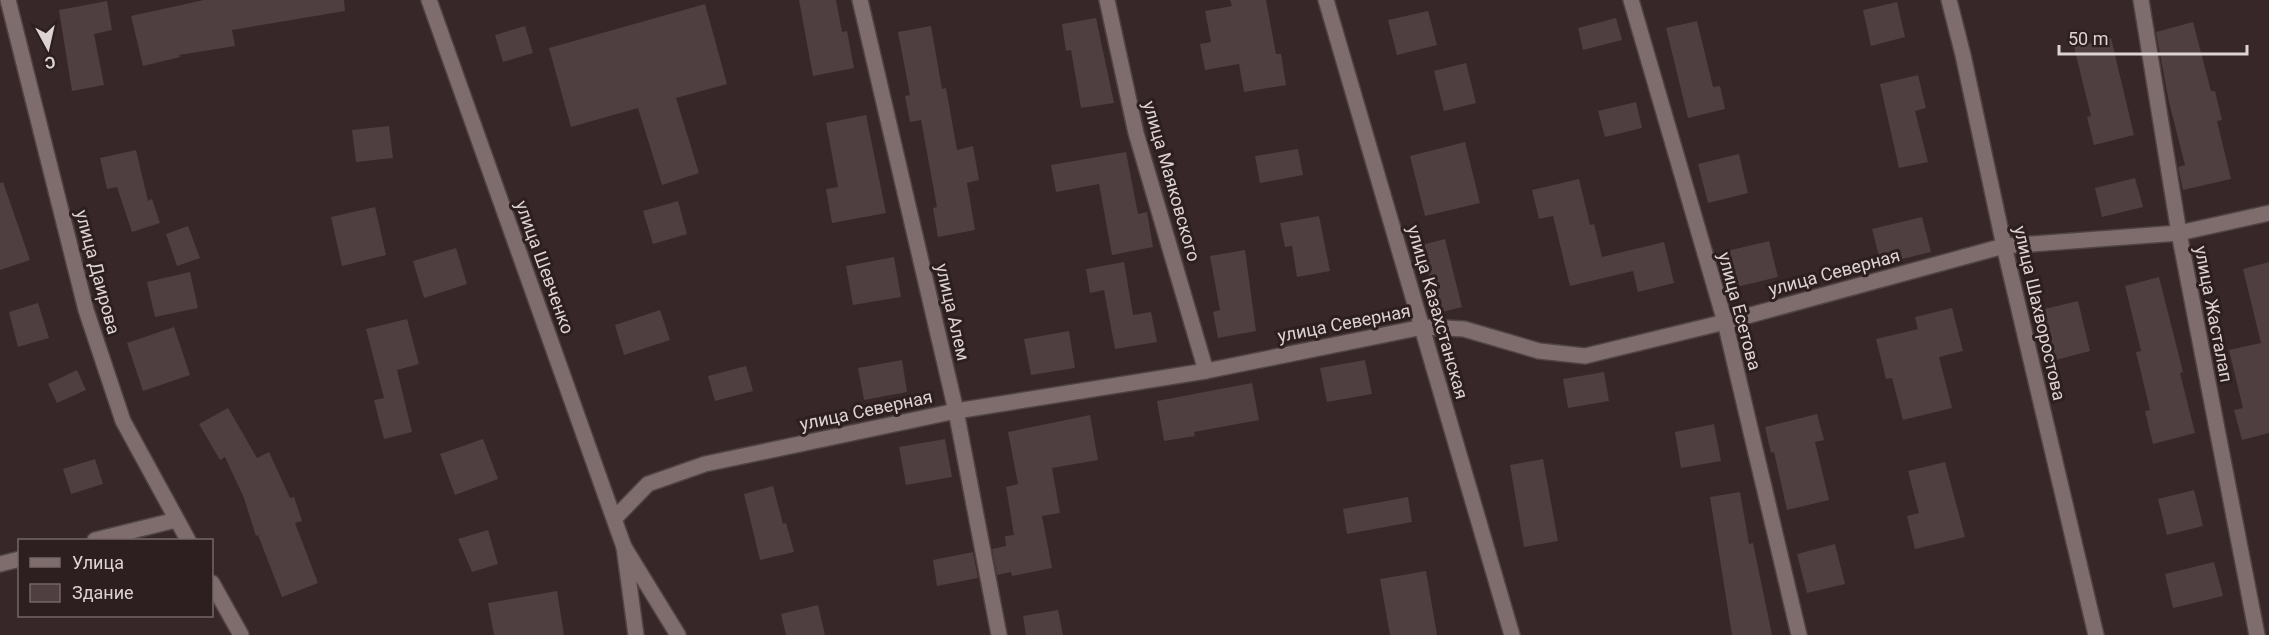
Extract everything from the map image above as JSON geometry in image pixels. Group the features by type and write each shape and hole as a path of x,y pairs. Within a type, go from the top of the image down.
{"street":[{"name":"улица Даирова","path":"8,0 86,310 123,421 187,539"},
{"name":"улица Шевченко","path":"429,0 624,547"},
{"name":"улица Алем","path":"860,0 956,411 999,635"},
{"name":"улица Маяковского","path":"1107,0 1137,133 1206,371"},
{"name":"улица Казахстанская","path":"1326,0 1512,635"},
{"name":"улица Есетова","path":"1631,0 1725,322 1799,635"},
{"name":"улица Шахворостова","path":"1949,0 2004,246 2096,635"},
{"name":"улица Жасталап","path":"2141,0 2179,234 2257,635"},
{"name":"улица Северная","path":"615,518 648,484 705,464 956,411 1206,371 1422,327 1464,329 1539,351 1585,356 1725,322 2004,246 2179,234 2269,213"},
{"path":"99,539 176,520"},
{"path":"624,547 636,635"},
{"path":"624,547 678,635"},
{"path":"0,564 18,560"},
{"path":"213,585 241,635"}],"building":[{"path":"204,0 344,0 345,11 232,30 235,46 179,55 180,57 143,66 131,16"},
{"path":"799,0 836,0 842,32 847,31 854,68 813,76"},
{"path":"1230,0 1266,0 1276,54 1281,54 1286,85 1244,92 1239,64 1205,70 1200,44 1211,42 1205,11 1232,6"},
{"path":"107,1 112,30 94,34 104,85 72,91 59,10"},
{"path":"1897,2 1905,37 1871,46 1863,10"},
{"path":"705,4 727,84 676,98 699,173 662,185 638,108 571,127 549,48"},
{"path":"1428,11 1437,45 1397,55 1388,20"},
{"path":"1096,18 1114,103 1081,108 1071,50 1066,51 1062,24"},
{"path":"1616,18 1622,40 1583,50 1578,28"},
{"path":"1697,21 1713,87 1720,86 1725,109 1688,118 1666,28"},
{"path":"2193,22 2211,91 2215,91 2222,120 2217,121 2231,179 2183,190 2178,167 2185,165 2169,102 2156,32"},
{"path":"525,26 533,53 503,62 495,35"},
{"path":"931,26 942,89 946,88 957,150 973,146 979,180 967,183 975,230 938,237 933,208 937,207 921,120 910,122 905,96 910,95 898,32"},
{"path":"2111,38 2134,135 2094,145 2087,117 2091,116 2074,47"},
{"path":"1466,63 1476,103 1444,111 1434,71"},
{"path":"1918,75 1926,108 1915,111 1928,162 1899,168 1880,84"},
{"path":"1636,102 1642,128 1605,137 1598,111"},
{"path":"866,115 886,213 832,223 826,189 838,187 826,123"},
{"path":"389,126 393,158 356,162 352,130"},
{"path":"1465,142 1480,203 1425,216 1410,156"},
{"path":"1298,149 1303,175 1260,183 1255,156"},
{"path":"136,150 148,201 152,199 160,223 132,232 117,187 107,189 100,158"},
{"path":"1126,152 1138,214 1147,212 1153,247 1112,255 1099,184 1056,192 1051,165"},
{"path":"1739,154 1748,193 1708,203 1698,164"},
{"path":"2135,178 2143,207 2102,217 2095,188"},
{"path":"1579,179 1590,225 1594,224 1602,257 1664,242 1674,283 1638,292 1633,271 1570,286 1553,216 1539,219 1532,190"},
{"path":"3,182 30,260 0,270 0,183"},
{"path":"678,201 687,234 653,244 643,211"},
{"path":"375,207 386,255 342,266 331,217"},
{"path":"1319,216 1330,271 1297,277 1292,246 1285,247 1280,223"},
{"path":"1922,217 1931,252 1881,264 1872,229"},
{"path":"188,226 200,258 177,266 166,234"},
{"path":"1445,239 1462,307 1438,313 1421,245"},
{"path":"1769,241 1778,277 1732,288 1723,252"},
{"path":"456,248 467,284 424,298 413,261"},
{"path":"1245,250 1256,331 1218,338 1213,312 1220,310 1210,256"},
{"path":"894,257 901,297 853,305 846,266"},
{"path":"1124,262 1133,315 1151,312 1157,342 1115,349 1104,290 1090,293 1086,269"},
{"path":"2269,262 2269,433 2242,440 2234,410 2243,408 2229,350 2261,343 2243,269"},
{"path":"190,272 198,308 155,317 147,282"},
{"path":"2159,277 2183,372 2180,373 2195,433 2153,444 2145,411 2150,410 2136,352 2141,351 2125,286"},
{"path":"2078,301 2090,351 2052,361 2040,310"},
{"path":"38,303 49,338 18,347 9,312"},
{"path":"1952,308 1963,351 1939,357 1952,408 1903,420 1892,378 1886,379 1876,339 1918,329 1915,317"},
{"path":"660,310 670,340 624,355 615,325"},
{"path":"407,319 419,364 397,370 412,432 384,439 374,400 384,398 366,329"},
{"path":"174,327 190,375 143,391 127,343"},
{"path":"1069,331 1075,368 1031,375 1024,339"},
{"path":"902,360 907,392 864,400 858,368"},
{"path":"1365,360 1372,394 1327,402 1320,368"},
{"path":"746,366 753,391 715,401 708,376"},
{"path":"77,370 86,390 57,403 48,384"},
{"path":"1604,372 1609,401 1568,408 1563,379"},
{"path":"1252,383 1259,420 1194,432 1195,436 1164,441 1157,401"},
{"path":"228,408 257,458 269,452 290,498 294,497 302,521 295,523 318,583 282,597 258,535 256,536 244,498 225,457 220,460 199,424"},
{"path":"1817,414 1824,440 1815,442 1829,500 1787,510 1774,452 1771,453 1765,427"},
{"path":"1090,415 1098,460 1052,468 1060,513 1042,516 1052,568 1012,576 1011,572 997,575 992,549 1006,546 1005,536 1014,535 1006,487 1018,484 1008,432"},
{"path":"1714,424 1721,461 1681,468 1675,432"},
{"path":"483,439 498,479 455,495 440,454"},
{"path":"945,439 952,477 906,485 899,447"},
{"path":"95,459 103,484 71,494 63,469"},
{"path":"1543,459 1558,541 1524,547 1510,465"},
{"path":"1945,462 1965,537 1915,549 1907,516 1919,513 1908,471"},
{"path":"773,486 783,524 786,523 794,552 760,560 744,494"},
{"path":"2194,490 2203,526 2167,535 2158,499"},
{"path":"1740,492 1749,544 1753,543 1772,635 1732,635 1710,497"},
{"path":"1408,497 1412,522 1347,534 1343,509"},
{"path":"488,530 498,564 472,572 458,539"},
{"path":"1835,544 1845,584 1807,593 1797,554"},
{"path":"973,552 978,578 937,586 933,560"},
{"path":"2214,562 2223,596 2173,608 2165,574"},
{"path":"1426,571 1437,635 1390,635 1380,579"},
{"path":"557,591 564,635 494,635 488,603"},
{"path":"818,605 825,635 786,635 781,614"},
{"path":"1058,610 1063,635 1026,635 1023,616"}]}
